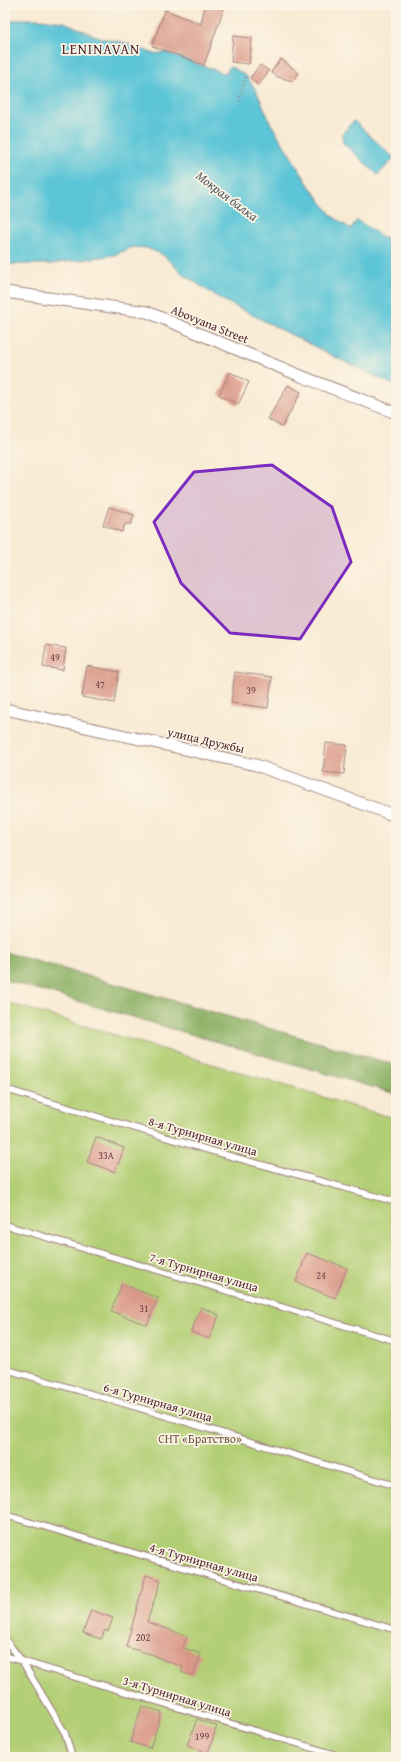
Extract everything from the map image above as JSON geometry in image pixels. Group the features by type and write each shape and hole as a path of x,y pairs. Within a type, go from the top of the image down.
{"street":[{"name":"Abovyana Street","path":"5,292 147,312 301,376 396,413"},
{"name":"улица Дружбы","path":"5,709 256,765 396,816"}],"lane":[{"name":"8-я Турнирная улица","path":"5,1090 396,1202"},
{"name":"7-я Турнирная улица","path":"5,1225 396,1341"},
{"name":"6-я Турнирная улица","path":"5,1370 158,1414 396,1486"},
{"name":"4-я Турнирная улица","path":"5,1515 396,1630"},
{"path":"5,1639 22,1661 65,1733 72,1757"},
{"name":"3-я Турнирная улица","path":"5,1656 343,1757"}],"path":[{"path":"239,101 246,76"}],"highlighted area":[{"path":"272,465 332,507 351,562 300,639 230,633 181,583 154,522 194,472"}],"green space":[{"path":"5,952 396,1065 396,1094 5,980"},
{"name":"СНТ «Братство»","path":"5,1002 396,1119 396,1757 5,1757"}],"water":[{"name":"Мокрая балка","path":"21,19 41,19 64,22 100,38 121,42 155,54 165,52 226,74 229,66 246,76 256,90 271,124 308,184 332,216 351,229 357,220 396,246 396,386 343,361 219,298 184,275 163,255 147,248 133,247 114,255 52,264 5,264 5,22"},
{"path":"354,121 394,158 378,175 343,143 342,134"}],"building":[{"path":"205,5 225,5 204,65 152,46 165,10 201,24"},
{"path":"233,36 252,38 249,64 231,62"},
{"path":"281,59 299,73 293,81 278,77 271,72"},
{"path":"260,65 269,71 258,85 250,78"},
{"path":"230,372 249,382 238,405 219,395"},
{"path":"288,385 301,392 282,427 268,419"},
{"path":"109,507 134,515 131,524 125,524 122,532 103,525"},
{"path":"46,645 66,648 63,670 43,667"},
{"path":"87,666 119,672 114,703 82,697"},
{"path":"235,672 272,677 268,708 231,703"},
{"path":"326,743 347,745 344,774 323,772"},
{"path":"96,1137 124,1148 115,1172 87,1162"},
{"path":"307,1253 347,1268 335,1298 296,1282"},
{"path":"122,1284 158,1298 147,1325 111,1311"},
{"path":"201,1307 219,1315 209,1339 191,1332"},
{"path":"146,1575 161,1580 147,1622 187,1636 183,1648 201,1654 193,1676 181,1672 183,1667 156,1657 157,1656 126,1647"},
{"path":"91,1610 113,1618 108,1631 105,1630 101,1639 83,1633"},
{"path":"142,1706 162,1712 150,1748 130,1742"},
{"path":"197,1719 217,1726 208,1753 187,1745"}],"district":[{"name":"LENINAVAN","path":"101,49"}]}
